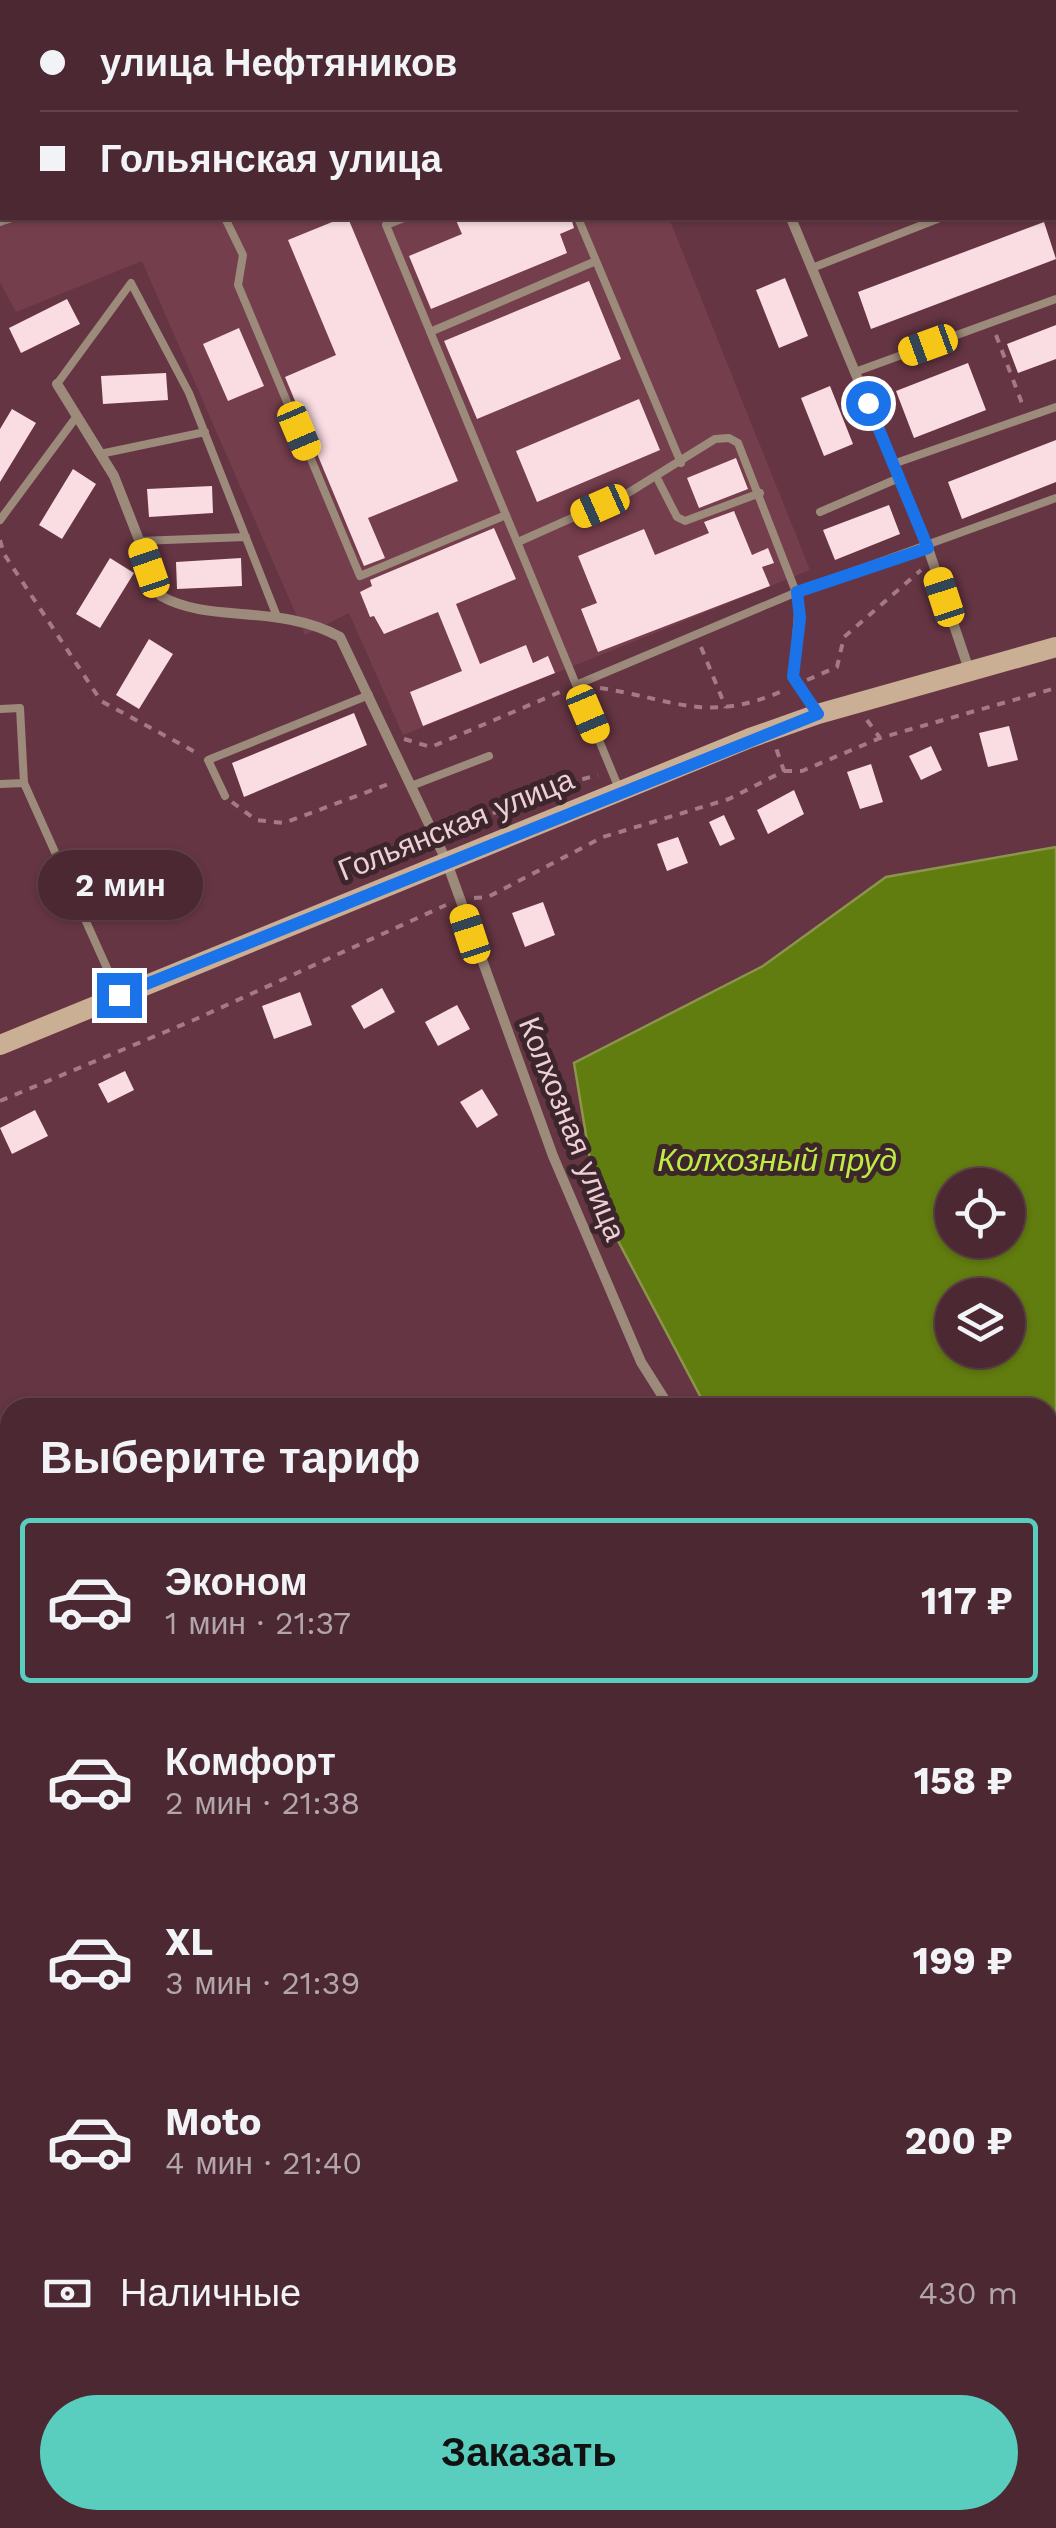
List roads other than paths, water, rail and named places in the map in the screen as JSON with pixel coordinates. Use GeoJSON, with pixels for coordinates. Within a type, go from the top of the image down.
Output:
{"type":"FeatureCollection","features":[{"type":"Feature","properties":{"kind":"main road","name":"Гольянская улица"},"geometry":{"type":"LineString","coordinates":[[0,1044],[446,860],[616,781],[861,701],[1056,648]]}},
{"type":"Feature","properties":{"kind":"street"},"geometry":{"type":"LineString","coordinates":[[792,220],[928,548],[968,670]]}},
{"type":"Feature","properties":{"kind":"street"},"geometry":{"type":"LineString","coordinates":[[57,384],[100,454],[140,541]]}},
{"type":"Feature","properties":{"kind":"street","name":"Колхозная улица"},"geometry":{"type":"LineString","coordinates":[[140,541],[156,588],[169,601],[313,622],[340,638],[446,860],[553,1156],[641,1362],[664,1398]]}},
{"type":"Feature","properties":{"kind":"lane"},"geometry":{"type":"LineString","coordinates":[[225,220],[243,255],[238,286],[360,576],[506,516]]}},
{"type":"Feature","properties":{"kind":"lane"},"geometry":{"type":"LineString","coordinates":[[399,220],[386,225],[616,781]]}},
{"type":"Feature","properties":{"kind":"lane"},"geometry":{"type":"LineString","coordinates":[[579,220],[681,463]]}},
{"type":"Feature","properties":{"kind":"lane"},"geometry":{"type":"LineString","coordinates":[[812,268],[935,220]]}},
{"type":"Feature","properties":{"kind":"lane"},"geometry":{"type":"LineString","coordinates":[[430,332],[596,260]]}},
{"type":"Feature","properties":{"kind":"lane"},"geometry":{"type":"LineString","coordinates":[[57,384],[131,282],[205,432],[276,614]]}},
{"type":"Feature","properties":{"kind":"lane"},"geometry":{"type":"LineString","coordinates":[[855,372],[1056,299]]}},
{"type":"Feature","properties":{"kind":"lane"},"geometry":{"type":"LineString","coordinates":[[893,464],[1056,406]]}},
{"type":"Feature","properties":{"kind":"lane"},"geometry":{"type":"LineString","coordinates":[[0,520],[77,416]]}},
{"type":"Feature","properties":{"kind":"lane"},"geometry":{"type":"LineString","coordinates":[[100,454],[205,432]]}},
{"type":"Feature","properties":{"kind":"lane"},"geometry":{"type":"LineString","coordinates":[[518,542],[657,478],[715,440],[728,438],[745,454],[797,592],[800,618],[792,663],[796,685],[818,714]]}},
{"type":"Feature","properties":{"kind":"lane"},"geometry":{"type":"LineString","coordinates":[[657,478],[677,517],[685,520],[760,492]]}},
{"type":"Feature","properties":{"kind":"lane"},"geometry":{"type":"LineString","coordinates":[[820,512],[898,478]]}},
{"type":"Feature","properties":{"kind":"lane"},"geometry":{"type":"LineString","coordinates":[[576,685],[797,592],[928,548],[1056,498]]}},
{"type":"Feature","properties":{"kind":"lane"},"geometry":{"type":"LineString","coordinates":[[140,541],[246,537]]}},
{"type":"Feature","properties":{"kind":"lane"},"geometry":{"type":"LineString","coordinates":[[225,796],[208,760],[369,695]]}},
{"type":"Feature","properties":{"kind":"lane"},"geometry":{"type":"LineString","coordinates":[[0,709],[20,708],[24,783],[119,995]]}},
{"type":"Feature","properties":{"kind":"lane"},"geometry":{"type":"LineString","coordinates":[[409,781],[489,756]]}},
{"type":"Feature","properties":{"kind":"lane"},"geometry":{"type":"LineString","coordinates":[[0,784],[24,783]]}},
{"type":"Feature","properties":{"kind":"water","name":"Колхозный пруд"},"geometry":{"type":"Polygon","coordinates":[[[1056,847],[1056,1398],[701,1398],[597,1201],[574,1063],[763,966],[886,877],[1056,847]]]}}]}
